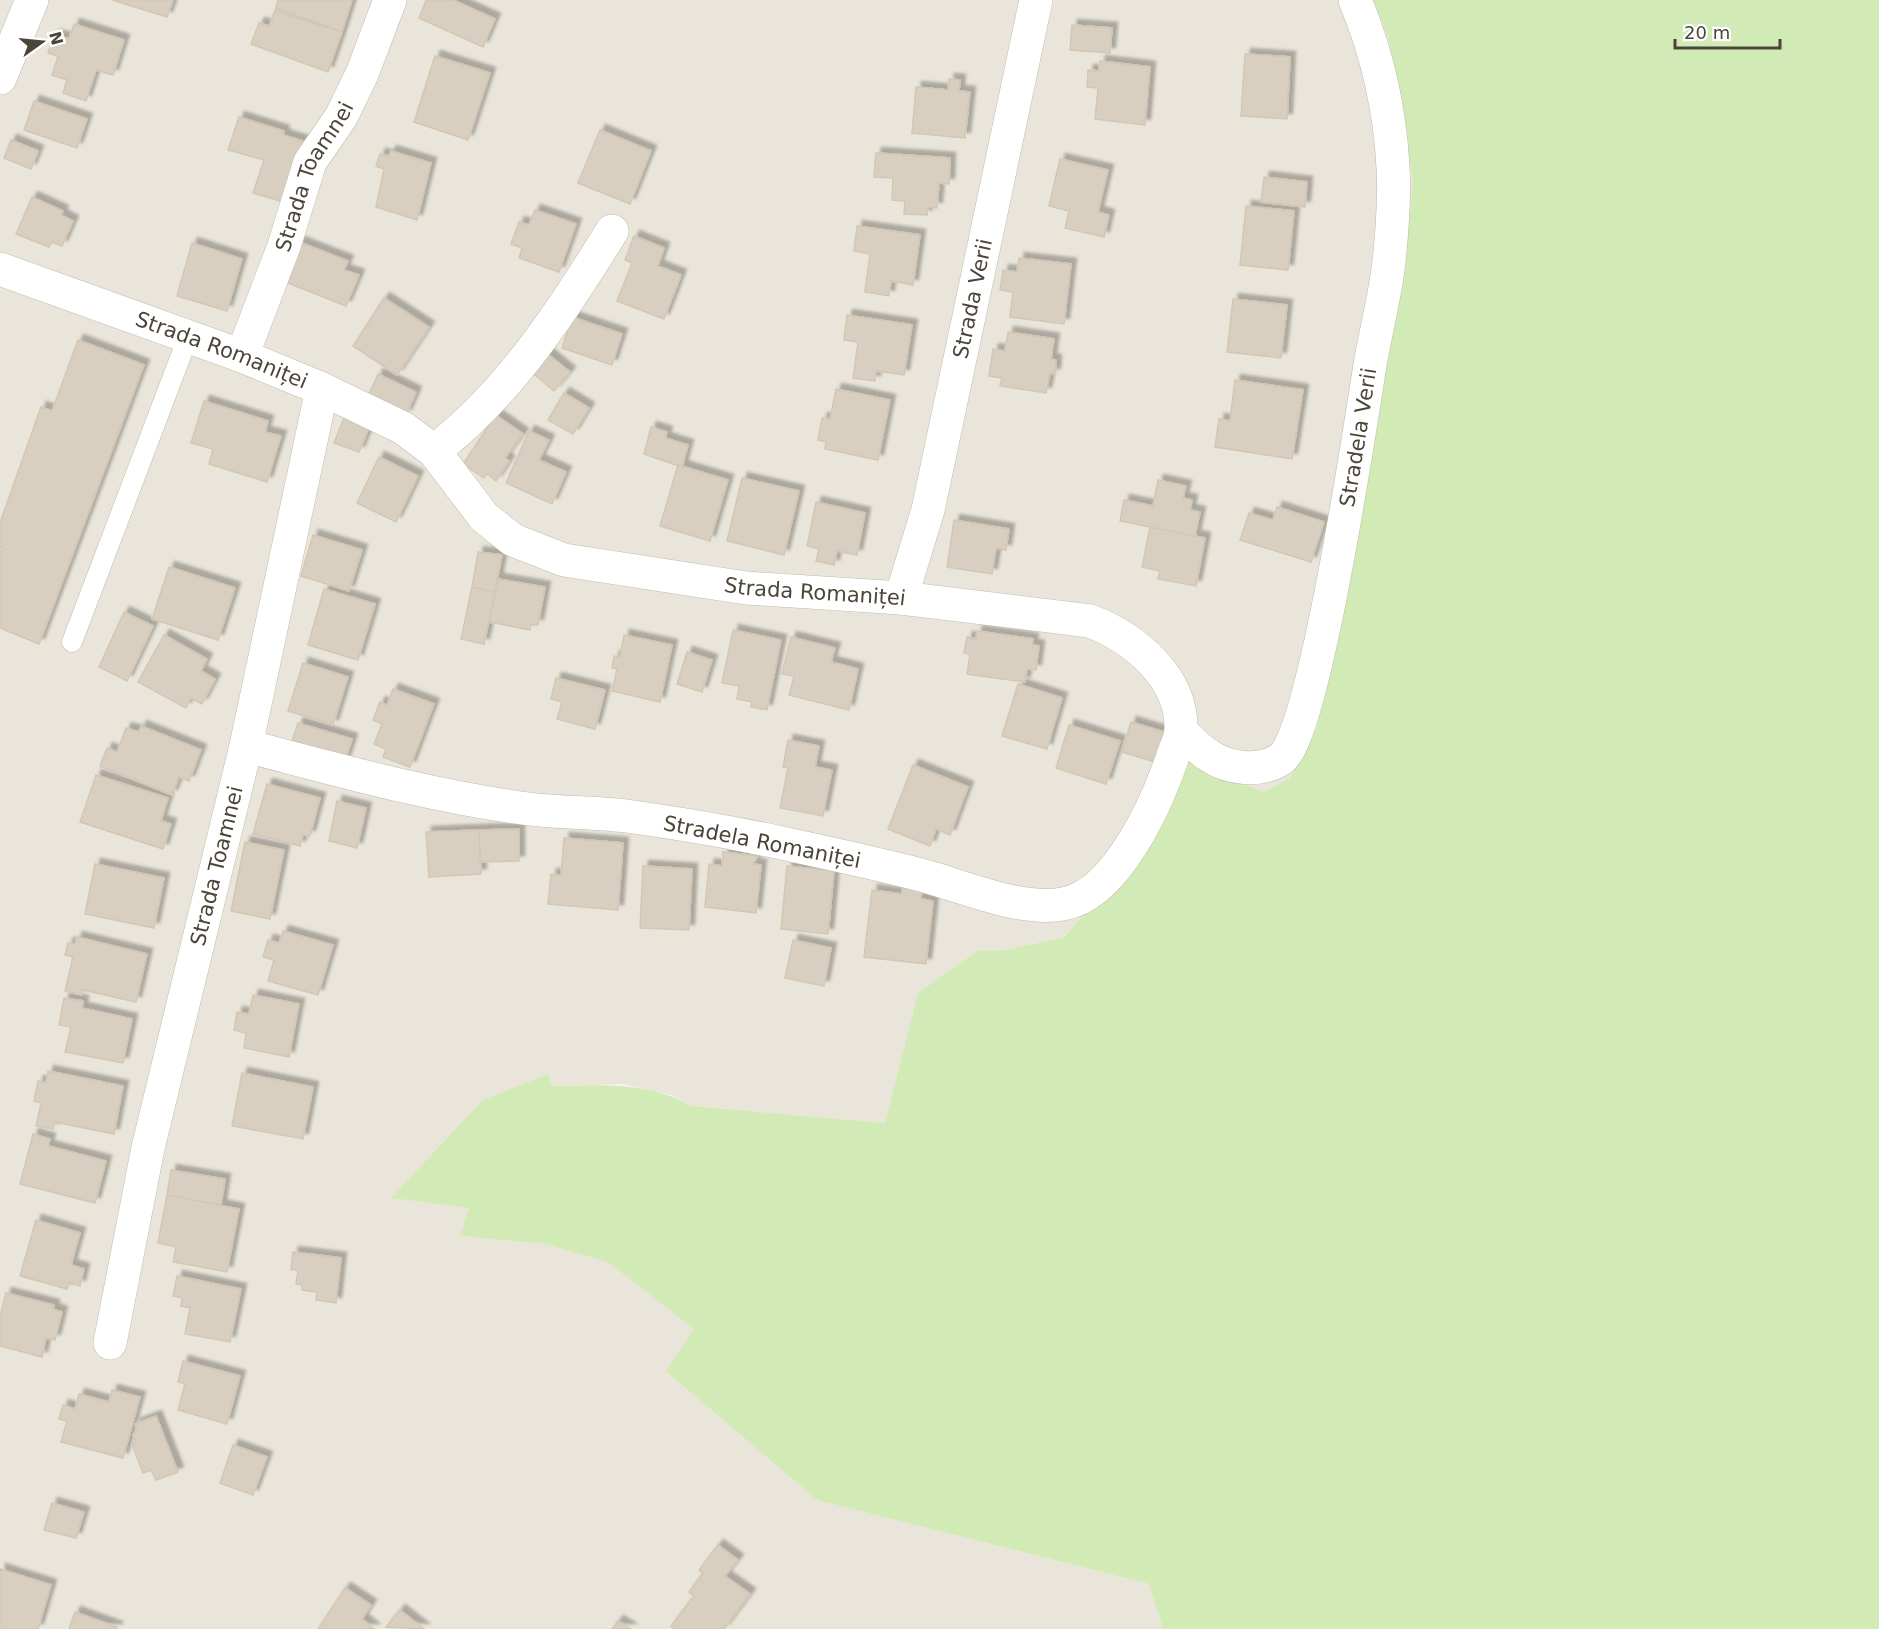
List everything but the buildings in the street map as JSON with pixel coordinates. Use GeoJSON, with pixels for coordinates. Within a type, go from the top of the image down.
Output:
{"type":"FeatureCollection","features":[{"type":"Feature","properties":{"kind":"street"},"geometry":{"type":"LineString","coordinates":[[0,78],[32,0]]}},
{"type":"Feature","properties":{"kind":"street","name":"Strada Toamnei"},"geometry":{"type":"LineString","coordinates":[[242,356],[284,246],[310,162],[341,117],[358,82],[390,0]]}},
{"type":"Feature","properties":{"kind":"street","name":"Strada Verii"},"geometry":{"type":"LineString","coordinates":[[901,598],[928,510],[1036,0]]}},
{"type":"Feature","properties":{"kind":"street","name":"Stradela Verii"},"geometry":{"type":"LineString","coordinates":[[1181,732],[1210,757],[1239,767],[1262,769],[1283,758],[1294,742],[1315,666],[1348,504],[1389,263],[1393,168],[1388,126],[1371,41],[1355,0]]}},
{"type":"Feature","properties":{"kind":"street"},"geometry":{"type":"LineString","coordinates":[[434,451],[460,431],[494,397],[572,295],[612,231]]}},
{"type":"Feature","properties":{"kind":"street","name":"Strada Romaniței"},"geometry":{"type":"LineString","coordinates":[[0,269],[242,356],[322,389],[403,428],[434,451],[484,517],[513,540],[564,560],[746,588],[901,598],[1090,621],[1116,632],[1140,648],[1164,677],[1176,703],[1181,732]]}},
{"type":"Feature","properties":{"kind":"street","name":"Strada Toamnei"},"geometry":{"type":"LineString","coordinates":[[110,1343],[148,1148],[246,746],[322,389]]}},
{"type":"Feature","properties":{"kind":"street","name":"Stradela Romaniței"},"geometry":{"type":"LineString","coordinates":[[246,746],[447,794],[529,809],[625,816],[760,838],[917,874],[1039,907],[1067,904],[1086,895],[1099,885],[1121,859],[1160,795],[1181,732]]}},
{"type":"Feature","properties":{"kind":"lane"},"geometry":{"type":"LineString","coordinates":[[72,642],[188,337]]}},
{"type":"Feature","properties":{"kind":"shaded area"},"geometry":{"type":"Polygon","coordinates":[[[0,0],[1373,0],[1388,36],[1413,181],[1407,245],[1317,728],[1290,778],[1264,792],[1226,778],[1091,905],[1063,937],[1006,950],[977,951],[918,993],[885,1123],[692,1106],[672,1095],[623,1084],[552,1086],[548,1074],[392,1198],[470,1208],[460,1236],[545,1244],[608,1261],[695,1329],[667,1371],[817,1500],[1149,1584],[1163,1629],[0,1629],[0,0]]]}},
{"type":"Feature","properties":{"kind":"green space"},"geometry":{"type":"Polygon","coordinates":[[[1373,0],[1879,0],[1879,1629],[1163,1629],[1149,1584],[817,1500],[666,1371],[694,1329],[608,1262],[545,1244],[460,1236],[469,1208],[391,1198],[483,1100],[548,1074],[552,1086],[624,1086],[658,1092],[692,1106],[885,1123],[918,993],[977,951],[1006,950],[1064,937],[1091,905],[1186,762],[1200,761],[1226,778],[1264,792],[1290,778],[1317,728],[1407,244],[1413,181],[1388,36],[1373,0]]]}}]}
